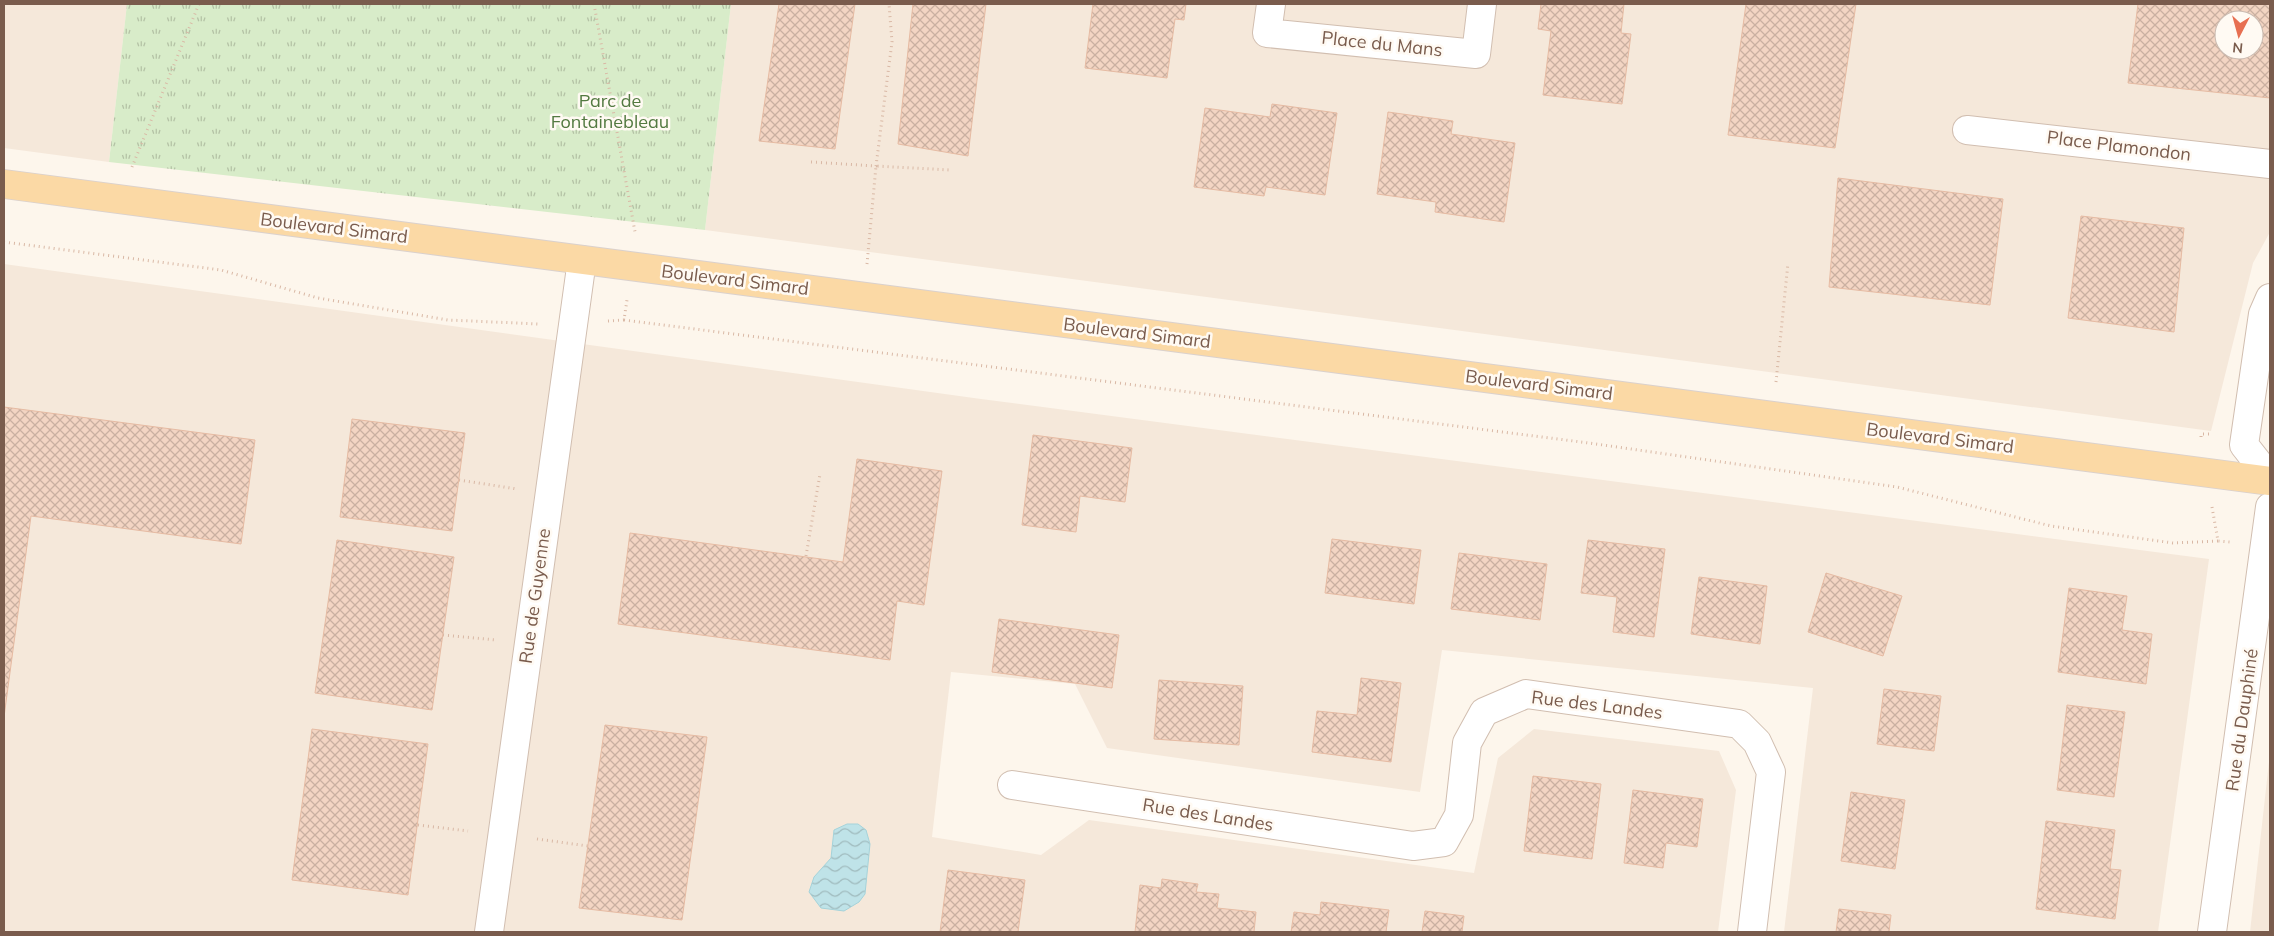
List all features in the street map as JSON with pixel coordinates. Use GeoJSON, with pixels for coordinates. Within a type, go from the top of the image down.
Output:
{"type":"FeatureCollection","features":[{"type":"Feature","properties":{"kind":"main road","name":"Boulevard Simard"},"geometry":{"type":"LineString","coordinates":[[4,184],[2270,480]]}},
{"type":"Feature","properties":{"kind":"street","name":"Place du Mans"},"geometry":{"type":"LineString","coordinates":[[1271,4],[1267,33],[1476,54],[1482,4]]}},
{"type":"Feature","properties":{"kind":"street","name":"Place Plamondon"},"geometry":{"type":"LineString","coordinates":[[1967,130],[2270,164]]}},
{"type":"Feature","properties":{"kind":"street","name":"Rue de Guyenne"},"geometry":{"type":"LineString","coordinates":[[489,932],[582,260]]}},
{"type":"Feature","properties":{"kind":"street"},"geometry":{"type":"LineString","coordinates":[[2270,298],[2263,314],[2244,445],[2270,480]]}},
{"type":"Feature","properties":{"kind":"street","name":"Rue du Dauphiné"},"geometry":{"type":"LineString","coordinates":[[2212,932],[2270,508]]}},
{"type":"Feature","properties":{"kind":"street","name":"Rue des Landes"},"geometry":{"type":"LineString","coordinates":[[1012,785],[1413,846],[1444,842],[1459,815],[1467,743],[1484,712],[1526,694],[1739,724],[1758,742],[1771,772],[1752,932]]}},
{"type":"Feature","properties":{"kind":"path"},"geometry":{"type":"LineString","coordinates":[[118,200],[199,4]]}},
{"type":"Feature","properties":{"kind":"path"},"geometry":{"type":"LineString","coordinates":[[594,4],[636,229]]}},
{"type":"Feature","properties":{"kind":"path"},"geometry":{"type":"LineString","coordinates":[[864,297],[876,166],[892,42],[889,4]]}},
{"type":"Feature","properties":{"kind":"path"},"geometry":{"type":"LineString","coordinates":[[811,162],[950,170]]}},
{"type":"Feature","properties":{"kind":"path"},"geometry":{"type":"LineString","coordinates":[[4,242],[221,270],[318,298],[448,320],[530,324]]}},
{"type":"Feature","properties":{"kind":"path"},"geometry":{"type":"LineString","coordinates":[[1772,416],[1788,263]]}},
{"type":"Feature","properties":{"kind":"path"},"geometry":{"type":"LineString","coordinates":[[624,320],[1589,443],[1897,487],[2051,526],[2173,543],[2218,541]]}},
{"type":"Feature","properties":{"kind":"path"},"geometry":{"type":"LineString","coordinates":[[806,556],[820,474]]}},
{"type":"Feature","properties":{"kind":"path"},"geometry":{"type":"LineString","coordinates":[[459,480],[549,493]]}},
{"type":"Feature","properties":{"kind":"path"},"geometry":{"type":"LineString","coordinates":[[443,635],[528,643]]}},
{"type":"Feature","properties":{"kind":"path"},"geometry":{"type":"LineString","coordinates":[[418,825],[588,846]]}},
{"type":"Feature","properties":{"kind":"shaded area"},"geometry":{"type":"Polygon","coordinates":[[[4,4],[127,4],[109,162],[4,148],[4,4]]]}},
{"type":"Feature","properties":{"kind":"shaded area"},"geometry":{"type":"Polygon","coordinates":[[[731,4],[2270,4],[2270,232],[2253,263],[2211,431],[705,230],[731,4]]]}},
{"type":"Feature","properties":{"kind":"shaded area"},"geometry":{"type":"Polygon","coordinates":[[[4,264],[981,399],[2209,559],[2158,932],[1784,932],[1813,688],[1442,650],[1420,792],[1107,748],[1075,684],[951,672],[932,837],[1041,855],[1089,820],[1474,873],[1498,758],[1534,729],[1719,751],[1736,790],[1718,932],[4,932],[4,264]]]}},
{"type":"Feature","properties":{"kind":"shaded area"},"geometry":{"type":"Polygon","coordinates":[[[2270,753],[2270,932],[2250,932],[2270,753]]]}},
{"type":"Feature","properties":{"kind":"green space","name":"Parc de Fontainebleau"},"geometry":{"type":"Polygon","coordinates":[[[127,4],[731,4],[705,230],[109,162],[127,4]]]}},
{"type":"Feature","properties":{"kind":"water"},"geometry":{"type":"Polygon","coordinates":[[[847,824],[858,824],[866,830],[870,844],[865,894],[859,902],[844,911],[821,908],[809,892],[814,877],[831,858],[834,830],[847,824]]]}},
{"type":"Feature","properties":{"kind":"building"},"geometry":{"type":"Polygon","coordinates":[[[779,4],[855,4],[835,149],[759,141],[779,4]]]}},
{"type":"Feature","properties":{"kind":"building"},"geometry":{"type":"Polygon","coordinates":[[[913,4],[986,4],[968,156],[898,144],[913,4]]]}},
{"type":"Feature","properties":{"kind":"building"},"geometry":{"type":"Polygon","coordinates":[[[1093,4],[1186,4],[1184,20],[1175,19],[1167,78],[1085,68],[1093,4]]]}},
{"type":"Feature","properties":{"kind":"building"},"geometry":{"type":"Polygon","coordinates":[[[1541,4],[1624,4],[1621,33],[1631,34],[1622,104],[1543,95],[1551,31],[1538,29],[1541,4]]]}},
{"type":"Feature","properties":{"kind":"building"},"geometry":{"type":"Polygon","coordinates":[[[1746,4],[1856,4],[1835,148],[1728,135],[1746,4]]]}},
{"type":"Feature","properties":{"kind":"building"},"geometry":{"type":"Polygon","coordinates":[[[2138,4],[2270,4],[2270,98],[2128,83],[2138,4]]]}},
{"type":"Feature","properties":{"kind":"building"},"geometry":{"type":"Polygon","coordinates":[[[1272,104],[1337,113],[1325,195],[1266,187],[1264,196],[1194,187],[1205,108],[1270,117],[1272,104]]]}},
{"type":"Feature","properties":{"kind":"building"},"geometry":{"type":"Polygon","coordinates":[[[1388,112],[1453,121],[1451,134],[1515,143],[1504,222],[1435,212],[1436,202],[1377,194],[1388,112]]]}},
{"type":"Feature","properties":{"kind":"building"},"geometry":{"type":"Polygon","coordinates":[[[1838,178],[2003,199],[1990,305],[1829,287],[1838,178]]]}},
{"type":"Feature","properties":{"kind":"building"},"geometry":{"type":"Polygon","coordinates":[[[2081,216],[2184,228],[2174,332],[2068,318],[2081,216]]]}},
{"type":"Feature","properties":{"kind":"building"},"geometry":{"type":"Polygon","coordinates":[[[4,407],[255,440],[241,544],[31,516],[4,717],[4,407]]]}},
{"type":"Feature","properties":{"kind":"building"},"geometry":{"type":"Polygon","coordinates":[[[352,419],[465,433],[452,531],[340,517],[352,419]]]}},
{"type":"Feature","properties":{"kind":"building"},"geometry":{"type":"Polygon","coordinates":[[[1033,435],[1132,448],[1125,502],[1080,496],[1076,532],[1022,525],[1033,435]]]}},
{"type":"Feature","properties":{"kind":"building"},"geometry":{"type":"Polygon","coordinates":[[[857,459],[942,471],[924,605],[897,601],[890,660],[618,624],[630,533],[843,562],[857,459]]]}},
{"type":"Feature","properties":{"kind":"building"},"geometry":{"type":"Polygon","coordinates":[[[1332,539],[1421,550],[1414,604],[1325,593],[1332,539]]]}},
{"type":"Feature","properties":{"kind":"building"},"geometry":{"type":"Polygon","coordinates":[[[337,540],[454,557],[432,710],[315,693],[337,540]]]}},
{"type":"Feature","properties":{"kind":"building"},"geometry":{"type":"Polygon","coordinates":[[[1588,540],[1665,549],[1654,637],[1613,632],[1617,597],[1581,593],[1588,540]]]}},
{"type":"Feature","properties":{"kind":"building"},"geometry":{"type":"Polygon","coordinates":[[[1459,553],[1547,564],[1540,620],[1451,609],[1459,553]]]}},
{"type":"Feature","properties":{"kind":"building"},"geometry":{"type":"Polygon","coordinates":[[[1826,573],[1902,596],[1883,656],[1808,632],[1826,573]]]}},
{"type":"Feature","properties":{"kind":"building"},"geometry":{"type":"Polygon","coordinates":[[[1699,577],[1767,586],[1760,644],[1691,634],[1699,577]]]}},
{"type":"Feature","properties":{"kind":"building"},"geometry":{"type":"Polygon","coordinates":[[[2069,588],[2127,596],[2122,630],[2152,634],[2146,684],[2058,672],[2069,588]]]}},
{"type":"Feature","properties":{"kind":"building"},"geometry":{"type":"Polygon","coordinates":[[[999,619],[1119,635],[1112,688],[992,672],[999,619]]]}},
{"type":"Feature","properties":{"kind":"building"},"geometry":{"type":"Polygon","coordinates":[[[1361,678],[1401,683],[1391,762],[1312,752],[1317,711],[1357,715],[1361,678]]]}},
{"type":"Feature","properties":{"kind":"building"},"geometry":{"type":"Polygon","coordinates":[[[1159,680],[1243,686],[1239,745],[1154,739],[1159,680]]]}},
{"type":"Feature","properties":{"kind":"building"},"geometry":{"type":"Polygon","coordinates":[[[1884,689],[1941,696],[1934,751],[1877,744],[1884,689]]]}},
{"type":"Feature","properties":{"kind":"building"},"geometry":{"type":"Polygon","coordinates":[[[2067,705],[2125,712],[2114,797],[2057,790],[2067,705]]]}},
{"type":"Feature","properties":{"kind":"building"},"geometry":{"type":"Polygon","coordinates":[[[605,725],[707,737],[682,920],[579,908],[605,725]]]}},
{"type":"Feature","properties":{"kind":"building"},"geometry":{"type":"Polygon","coordinates":[[[312,729],[428,744],[408,895],[292,880],[312,729]]]}},
{"type":"Feature","properties":{"kind":"building"},"geometry":{"type":"Polygon","coordinates":[[[1533,776],[1601,784],[1592,859],[1524,851],[1533,776]]]}},
{"type":"Feature","properties":{"kind":"building"},"geometry":{"type":"Polygon","coordinates":[[[1633,790],[1703,799],[1697,847],[1666,843],[1663,868],[1624,863],[1633,790]]]}},
{"type":"Feature","properties":{"kind":"building"},"geometry":{"type":"Polygon","coordinates":[[[1851,792],[1905,800],[1895,869],[1841,861],[1851,792]]]}},
{"type":"Feature","properties":{"kind":"building"},"geometry":{"type":"Polygon","coordinates":[[[2046,821],[2115,830],[2110,869],[2121,870],[2115,919],[2036,909],[2046,821]]]}},
{"type":"Feature","properties":{"kind":"building"},"geometry":{"type":"Polygon","coordinates":[[[948,870],[1025,880],[1018,932],[940,932],[948,870]]]}},
{"type":"Feature","properties":{"kind":"building"},"geometry":{"type":"Polygon","coordinates":[[[1162,879],[1198,884],[1196,892],[1219,894],[1217,908],[1256,912],[1254,932],[1135,932],[1140,885],[1161,888],[1162,879]]]}},
{"type":"Feature","properties":{"kind":"building"},"geometry":{"type":"Polygon","coordinates":[[[1321,902],[1389,910],[1386,932],[1291,932],[1294,912],[1320,915],[1321,902]]]}},
{"type":"Feature","properties":{"kind":"building"},"geometry":{"type":"Polygon","coordinates":[[[1839,909],[1891,915],[1889,932],[1836,932],[1839,909]]]}},
{"type":"Feature","properties":{"kind":"building"},"geometry":{"type":"Polygon","coordinates":[[[1425,911],[1464,916],[1462,932],[1422,932],[1425,911]]]}}]}
